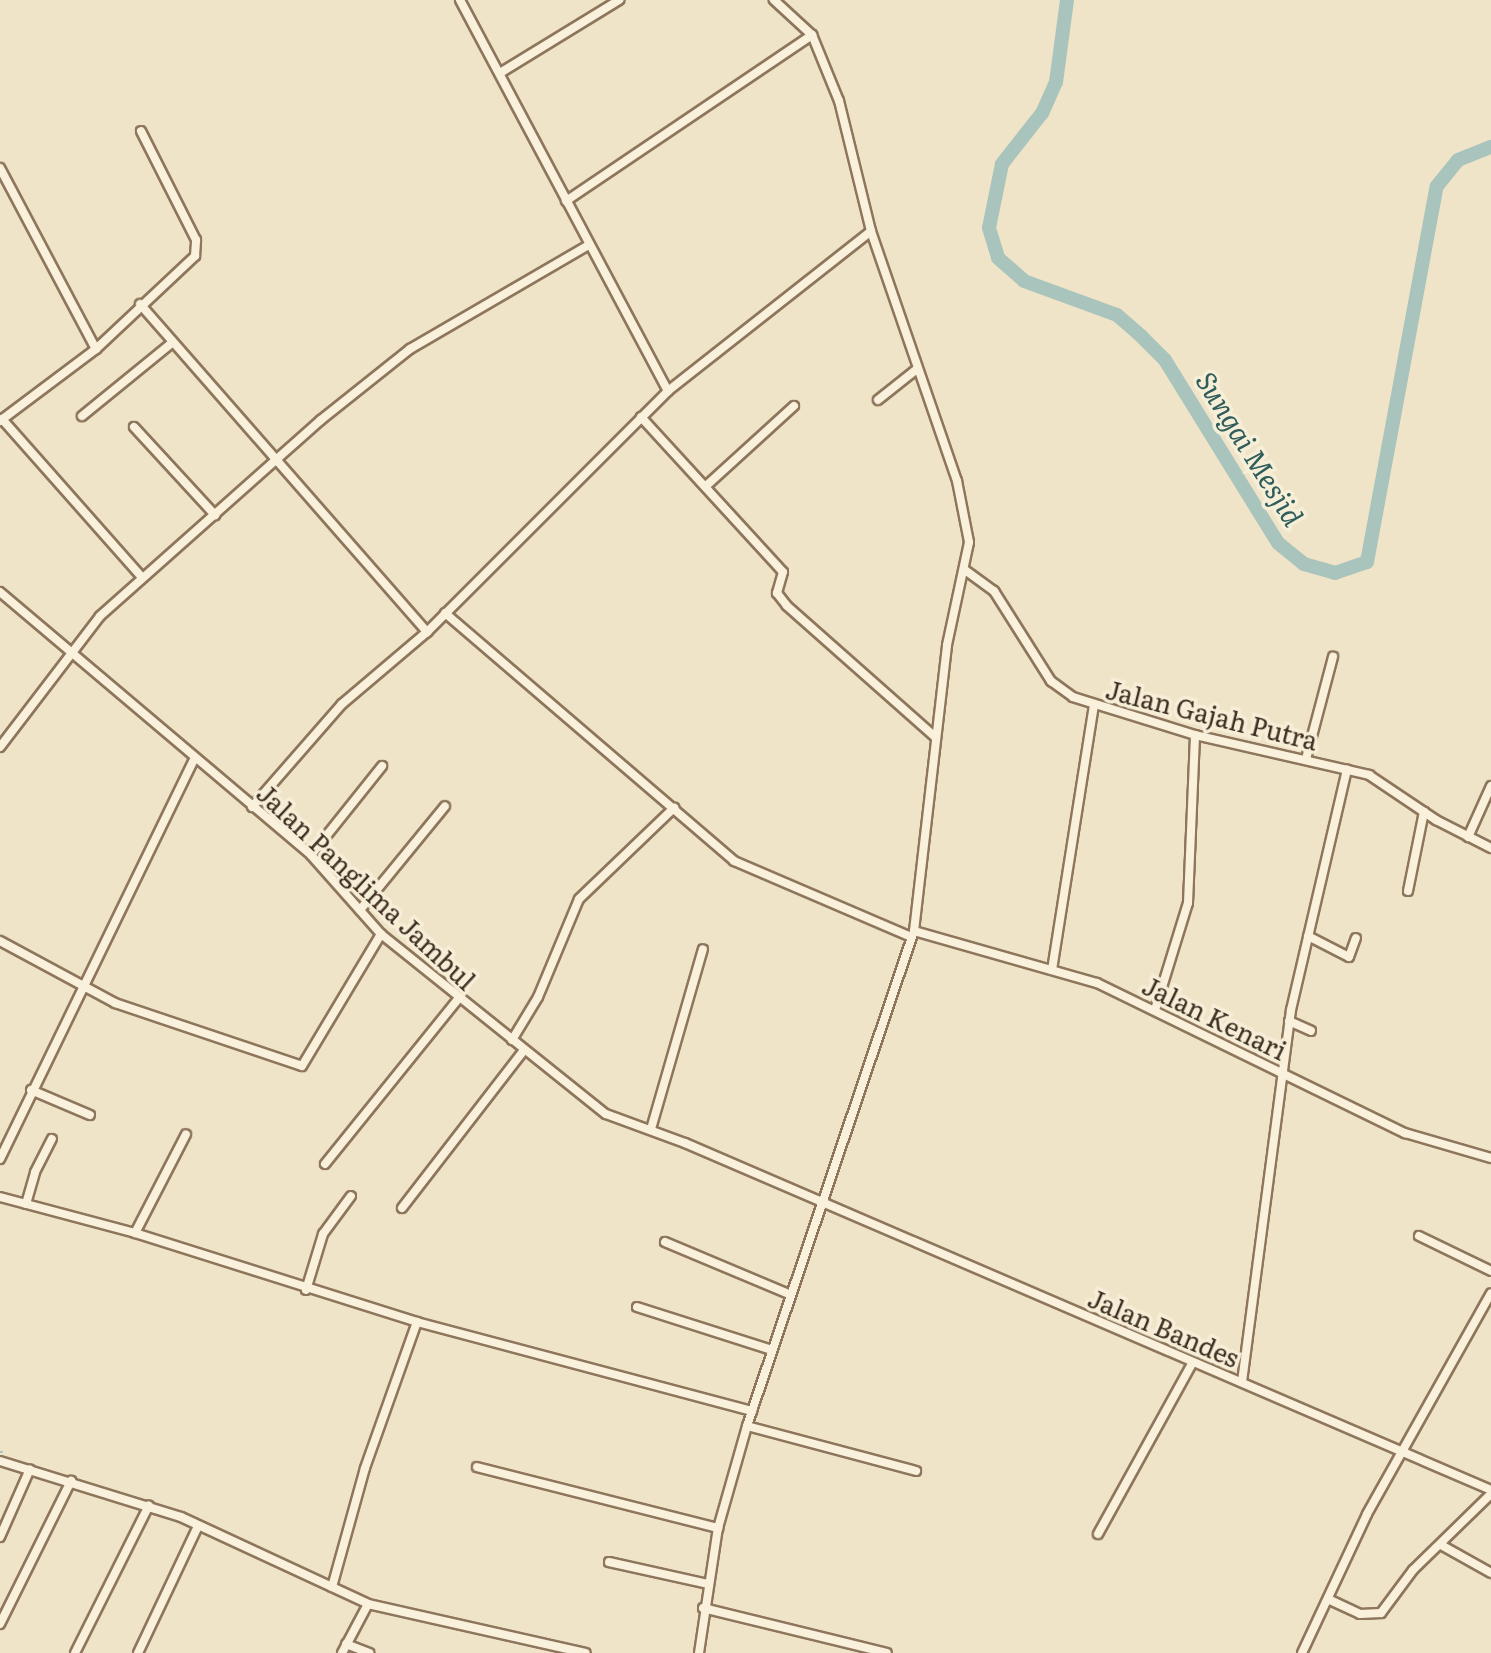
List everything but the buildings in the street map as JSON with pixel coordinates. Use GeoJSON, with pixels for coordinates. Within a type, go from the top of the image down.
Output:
{"type":"FeatureCollection","features":[{"type":"Feature","properties":{"kind":"street"},"geometry":{"type":"LineString","coordinates":[[460,0],[668,391]]}},
{"type":"Feature","properties":{"kind":"street"},"geometry":{"type":"LineString","coordinates":[[500,73],[619,0]]}},
{"type":"Feature","properties":{"kind":"street"},"geometry":{"type":"LineString","coordinates":[[699,1653],[703,1608],[718,1528],[747,1426],[789,1294],[892,1008],[912,934],[935,737],[953,613],[965,570],[969,525],[871,231],[839,101],[812,35],[774,0]]}},
{"type":"Feature","properties":{"kind":"street"},"geometry":{"type":"LineString","coordinates":[[566,201],[812,35]]}},
{"type":"Feature","properties":{"kind":"street"},"geometry":{"type":"LineString","coordinates":[[141,131],[198,248],[183,269],[140,304],[96,349],[1,420],[142,577]]}},
{"type":"Feature","properties":{"kind":"street"},"geometry":{"type":"LineString","coordinates":[[0,168],[96,349]]}},
{"type":"Feature","properties":{"kind":"street"},"geometry":{"type":"LineString","coordinates":[[252,807],[342,704],[427,632],[668,391],[871,231]]}},
{"type":"Feature","properties":{"kind":"street"},"geometry":{"type":"LineString","coordinates":[[0,747],[69,654],[142,577],[275,463],[410,349],[589,245]]}},
{"type":"Feature","properties":{"kind":"street"},"geometry":{"type":"LineString","coordinates":[[140,304],[275,463],[427,632]]}},
{"type":"Feature","properties":{"kind":"street"},"geometry":{"type":"LineString","coordinates":[[82,416],[173,342]]}},
{"type":"Feature","properties":{"kind":"street"},"geometry":{"type":"LineString","coordinates":[[878,400],[917,369]]}},
{"type":"Feature","properties":{"kind":"street"},"geometry":{"type":"LineString","coordinates":[[706,486],[794,406]]}},
{"type":"Feature","properties":{"kind":"street"},"geometry":{"type":"LineString","coordinates":[[641,417],[783,572],[777,593],[787,606],[935,737]]}},
{"type":"Feature","properties":{"kind":"street"},"geometry":{"type":"LineString","coordinates":[[134,427],[215,515]]}},
{"type":"Feature","properties":{"kind":"street","name":"Jalan Gajah Putra"},"geometry":{"type":"LineString","coordinates":[[965,570],[994,591],[1051,681],[1094,705],[1195,735],[1369,775],[1424,812],[1491,848]]}},
{"type":"Feature","properties":{"kind":"street","name":"Jalan Panglima Jambul"},"geometry":{"type":"LineString","coordinates":[[0,592],[69,654],[311,855],[381,934],[458,999],[606,1114],[651,1129],[822,1203]]}},
{"type":"Feature","properties":{"kind":"street","name":"Jalan Kenari"},"geometry":{"type":"LineString","coordinates":[[445,613],[744,868],[912,934],[1097,983],[1405,1133],[1491,1158]]}},
{"type":"Feature","properties":{"kind":"street"},"geometry":{"type":"LineString","coordinates":[[1306,759],[1333,657]]}},
{"type":"Feature","properties":{"kind":"street"},"geometry":{"type":"LineString","coordinates":[[1052,970],[1094,705]]}},
{"type":"Feature","properties":{"kind":"street"},"geometry":{"type":"LineString","coordinates":[[1155,1010],[1188,909],[1195,735]]}},
{"type":"Feature","properties":{"kind":"street"},"geometry":{"type":"LineString","coordinates":[[0,1159],[80,987],[195,758]]}},
{"type":"Feature","properties":{"kind":"street"},"geometry":{"type":"LineString","coordinates":[[311,855],[382,766]]}},
{"type":"Feature","properties":{"kind":"street"},"geometry":{"type":"LineString","coordinates":[[1242,1382],[1289,1021],[1347,769]]}},
{"type":"Feature","properties":{"kind":"street"},"geometry":{"type":"LineString","coordinates":[[1468,837],[1491,786]]}},
{"type":"Feature","properties":{"kind":"street"},"geometry":{"type":"LineString","coordinates":[[360,910],[445,806]]}},
{"type":"Feature","properties":{"kind":"street"},"geometry":{"type":"LineString","coordinates":[[512,1040],[538,997],[579,899],[674,808]]}},
{"type":"Feature","properties":{"kind":"street"},"geometry":{"type":"LineString","coordinates":[[1408,891],[1424,812]]}},
{"type":"Feature","properties":{"kind":"street"},"geometry":{"type":"LineString","coordinates":[[0,941],[80,987],[163,1022],[302,1066],[381,934]]}},
{"type":"Feature","properties":{"kind":"street"},"geometry":{"type":"LineString","coordinates":[[1308,936],[1349,957],[1356,938]]}},
{"type":"Feature","properties":{"kind":"street"},"geometry":{"type":"LineString","coordinates":[[651,1129],[703,949]]}},
{"type":"Feature","properties":{"kind":"street"},"geometry":{"type":"LineString","coordinates":[[325,1164],[458,999]]}},
{"type":"Feature","properties":{"kind":"street"},"geometry":{"type":"LineString","coordinates":[[1289,1021],[1311,1031]]}},
{"type":"Feature","properties":{"kind":"street"},"geometry":{"type":"LineString","coordinates":[[402,1208],[524,1050]]}},
{"type":"Feature","properties":{"kind":"street"},"geometry":{"type":"LineString","coordinates":[[31,1090],[90,1115]]}},
{"type":"Feature","properties":{"kind":"street"},"geometry":{"type":"LineString","coordinates":[[135,1233],[186,1134]]}},
{"type":"Feature","properties":{"kind":"street"},"geometry":{"type":"LineString","coordinates":[[26,1204],[52,1139]]}},
{"type":"Feature","properties":{"kind":"street"},"geometry":{"type":"LineString","coordinates":[[306,1290],[323,1234],[351,1196]]}},
{"type":"Feature","properties":{"kind":"street"},"geometry":{"type":"LineString","coordinates":[[0,1197],[135,1233],[306,1290],[417,1322],[752,1411]]}},
{"type":"Feature","properties":{"kind":"street","name":"Jalan Bandes"},"geometry":{"type":"LineString","coordinates":[[822,1203],[1192,1364],[1405,1451],[1491,1493]]}},
{"type":"Feature","properties":{"kind":"street"},"geometry":{"type":"LineString","coordinates":[[1419,1236],[1491,1271]]}},
{"type":"Feature","properties":{"kind":"street"},"geometry":{"type":"LineString","coordinates":[[665,1242],[789,1294]]}},
{"type":"Feature","properties":{"kind":"street"},"geometry":{"type":"LineString","coordinates":[[1302,1653],[1330,1600],[1367,1514],[1491,1293]]}},
{"type":"Feature","properties":{"kind":"street"},"geometry":{"type":"LineString","coordinates":[[637,1307],[772,1350]]}},
{"type":"Feature","properties":{"kind":"street"},"geometry":{"type":"LineString","coordinates":[[332,1587],[365,1468],[417,1322]]}},
{"type":"Feature","properties":{"kind":"street"},"geometry":{"type":"LineString","coordinates":[[1098,1534],[1192,1364]]}},
{"type":"Feature","properties":{"kind":"street"},"geometry":{"type":"LineString","coordinates":[[747,1426],[916,1471]]}},
{"type":"Feature","properties":{"kind":"street"},"geometry":{"type":"LineString","coordinates":[[0,1461],[149,1505],[368,1604],[586,1653]]}},
{"type":"Feature","properties":{"kind":"street"},"geometry":{"type":"LineString","coordinates":[[477,1467],[718,1528]]}},
{"type":"Feature","properties":{"kind":"street"},"geometry":{"type":"LineString","coordinates":[[0,1537],[30,1469]]}},
{"type":"Feature","properties":{"kind":"street"},"geometry":{"type":"LineString","coordinates":[[0,1624],[71,1481]]}},
{"type":"Feature","properties":{"kind":"street"},"geometry":{"type":"LineString","coordinates":[[1330,1600],[1360,1614],[1379,1615],[1413,1570],[1491,1493]]}},
{"type":"Feature","properties":{"kind":"street"},"geometry":{"type":"LineString","coordinates":[[75,1653],[149,1505]]}},
{"type":"Feature","properties":{"kind":"street"},"geometry":{"type":"LineString","coordinates":[[138,1653],[198,1526]]}},
{"type":"Feature","properties":{"kind":"street"},"geometry":{"type":"LineString","coordinates":[[1441,1545],[1491,1573]]}},
{"type":"Feature","properties":{"kind":"street"},"geometry":{"type":"LineString","coordinates":[[609,1562],[708,1584]]}},
{"type":"Feature","properties":{"kind":"street"},"geometry":{"type":"LineString","coordinates":[[368,1604],[344,1649],[369,1653]]}},
{"type":"Feature","properties":{"kind":"street"},"geometry":{"type":"LineString","coordinates":[[703,1608],[887,1653]]}},
{"type":"Feature","properties":{"kind":"waterway","name":"Sungai Mesjid"},"geometry":{"type":"LineString","coordinates":[[1067,0],[1056,82],[1042,113],[1002,164],[989,228],[998,258],[1024,281],[1117,315],[1141,336],[1165,360],[1278,543],[1304,564],[1335,573],[1367,562],[1437,186],[1458,160],[1491,147]]}}]}
